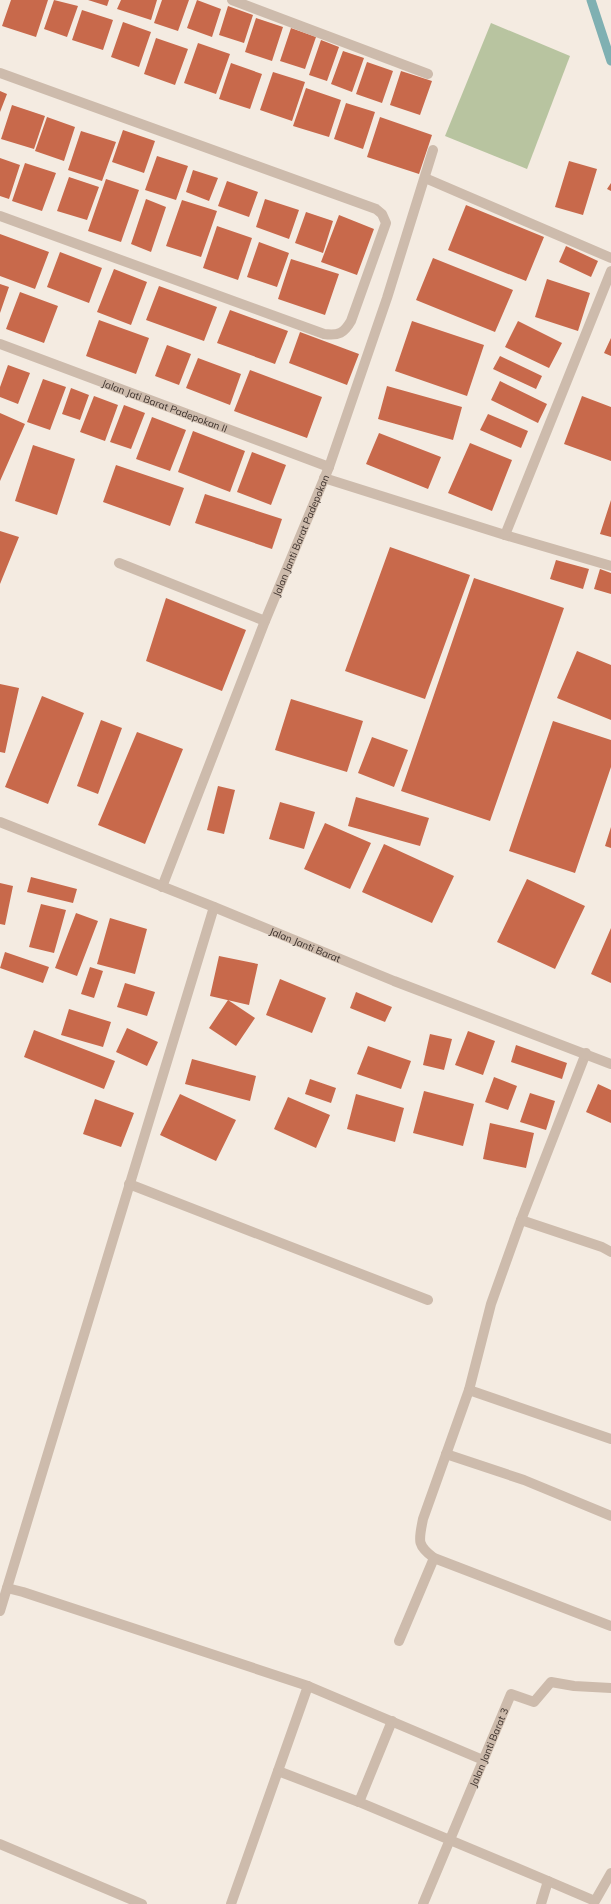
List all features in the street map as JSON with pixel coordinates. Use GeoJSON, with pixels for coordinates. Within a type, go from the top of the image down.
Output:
{"type":"FeatureCollection","features":[{"type":"Feature","properties":{"kind":"street"},"geometry":{"type":"LineString","coordinates":[[232,0],[428,74]]}},
{"type":"Feature","properties":{"kind":"street"},"geometry":{"type":"LineString","coordinates":[[0,73],[376,210],[382,214],[386,223],[351,321],[345,331],[337,335],[324,334],[0,216]]}},
{"type":"Feature","properties":{"kind":"street","name":"Jalan Janti Barat Padepokan"},"geometry":{"type":"LineString","coordinates":[[162,887],[265,620],[329,467],[387,298],[433,150]]}},
{"type":"Feature","properties":{"kind":"street"},"geometry":{"type":"LineString","coordinates":[[425,178],[611,258]]}},
{"type":"Feature","properties":{"kind":"street"},"geometry":{"type":"LineString","coordinates":[[505,535],[611,271]]}},
{"type":"Feature","properties":{"kind":"street","name":"Jalan Jati Barat Padepokan II"},"geometry":{"type":"LineString","coordinates":[[0,344],[329,467]]}},
{"type":"Feature","properties":{"kind":"street"},"geometry":{"type":"LineString","coordinates":[[324,478],[505,535],[611,566]]}},
{"type":"Feature","properties":{"kind":"street"},"geometry":{"type":"LineString","coordinates":[[119,563],[265,620]]}},
{"type":"Feature","properties":{"kind":"street","name":"Jalan Janti Barat"},"geometry":{"type":"LineString","coordinates":[[0,822],[214,907],[394,981],[611,1064]]}},
{"type":"Feature","properties":{"kind":"street"},"geometry":{"type":"LineString","coordinates":[[0,1611],[214,907]]}},
{"type":"Feature","properties":{"kind":"street"},"geometry":{"type":"LineString","coordinates":[[586,1054],[491,1304],[469,1390],[423,1519],[420,1539],[423,1550],[434,1558],[611,1626]]}},
{"type":"Feature","properties":{"kind":"street"},"geometry":{"type":"LineString","coordinates":[[129,1184],[428,1300]]}},
{"type":"Feature","properties":{"kind":"street"},"geometry":{"type":"LineString","coordinates":[[522,1220],[611,1252]]}},
{"type":"Feature","properties":{"kind":"street"},"geometry":{"type":"LineString","coordinates":[[469,1390],[611,1439]]}},
{"type":"Feature","properties":{"kind":"street"},"geometry":{"type":"LineString","coordinates":[[446,1454],[524,1480],[611,1516]]}},
{"type":"Feature","properties":{"kind":"street"},"geometry":{"type":"LineString","coordinates":[[400,1641],[434,1558]]}},
{"type":"Feature","properties":{"kind":"street"},"geometry":{"type":"LineString","coordinates":[[7,1588],[308,1686],[483,1760]]}},
{"type":"Feature","properties":{"kind":"street","name":"Jalan Janti Barat 3"},"geometry":{"type":"LineString","coordinates":[[423,1904],[511,1694],[534,1702],[551,1682],[574,1686],[611,1688]]}},
{"type":"Feature","properties":{"kind":"street"},"geometry":{"type":"LineString","coordinates":[[231,1904],[308,1686]]}},
{"type":"Feature","properties":{"kind":"street"},"geometry":{"type":"LineString","coordinates":[[359,1802],[392,1721]]}},
{"type":"Feature","properties":{"kind":"street"},"geometry":{"type":"LineString","coordinates":[[278,1771],[359,1802],[598,1903],[611,1873]]}},
{"type":"Feature","properties":{"kind":"street"},"geometry":{"type":"LineString","coordinates":[[0,1844],[142,1904]]}},
{"type":"Feature","properties":{"kind":"street"},"geometry":{"type":"LineString","coordinates":[[541,1904],[548,1881]]}},
{"type":"Feature","properties":{"kind":"green space"},"geometry":{"type":"Polygon","coordinates":[[[491,23],[570,56],[527,169],[445,136],[491,23]]]}},
{"type":"Feature","properties":{"kind":"building"},"geometry":{"type":"Polygon","coordinates":[[[11,0],[48,0],[36,37],[2,26],[11,0]]]}},
{"type":"Feature","properties":{"kind":"building"},"geometry":{"type":"Polygon","coordinates":[[[54,0],[78,6],[67,37],[44,29],[54,0]]]}},
{"type":"Feature","properties":{"kind":"building"},"geometry":{"type":"Polygon","coordinates":[[[88,0],[109,0],[107,6],[88,0]]]}},
{"type":"Feature","properties":{"kind":"building"},"geometry":{"type":"Polygon","coordinates":[[[121,0],[157,0],[151,20],[117,9],[121,0]]]}},
{"type":"Feature","properties":{"kind":"building"},"geometry":{"type":"Polygon","coordinates":[[[162,0],[189,0],[178,31],[154,23],[162,0]]]}},
{"type":"Feature","properties":{"kind":"building"},"geometry":{"type":"Polygon","coordinates":[[[197,0],[221,9],[212,37],[187,28],[197,0]]]}},
{"type":"Feature","properties":{"kind":"building"},"geometry":{"type":"Polygon","coordinates":[[[228,6],[253,15],[244,43],[219,35],[228,6]]]}},
{"type":"Feature","properties":{"kind":"building"},"geometry":{"type":"Polygon","coordinates":[[[82,10],[113,20],[103,50],[72,40],[82,10]]]}},
{"type":"Feature","properties":{"kind":"building"},"geometry":{"type":"Polygon","coordinates":[[[256,18],[283,27],[272,61],[245,52],[256,18]]]}},
{"type":"Feature","properties":{"kind":"building"},"geometry":{"type":"Polygon","coordinates":[[[123,22],[151,32],[139,67],[111,57],[123,22]]]}},
{"type":"Feature","properties":{"kind":"building"},"geometry":{"type":"Polygon","coordinates":[[[291,28],[316,37],[305,69],[280,61],[291,28]]]}},
{"type":"Feature","properties":{"kind":"building"},"geometry":{"type":"Polygon","coordinates":[[[156,38],[188,49],[175,85],[144,74],[156,38]]]}},
{"type":"Feature","properties":{"kind":"building"},"geometry":{"type":"Polygon","coordinates":[[[321,40],[339,47],[327,81],[309,75],[321,40]]]}},
{"type":"Feature","properties":{"kind":"building"},"geometry":{"type":"Polygon","coordinates":[[[198,43],[230,54],[216,94],[184,83],[198,43]]]}},
{"type":"Feature","properties":{"kind":"building"},"geometry":{"type":"Polygon","coordinates":[[[343,51],[364,58],[352,92],[331,84],[343,51]]]}},
{"type":"Feature","properties":{"kind":"building"},"geometry":{"type":"Polygon","coordinates":[[[367,62],[393,71],[382,103],[356,94],[367,62]]]}},
{"type":"Feature","properties":{"kind":"building"},"geometry":{"type":"Polygon","coordinates":[[[231,63],[262,74],[250,109],[219,99],[231,63]]]}},
{"type":"Feature","properties":{"kind":"building"},"geometry":{"type":"Polygon","coordinates":[[[401,71],[432,81],[420,115],[390,105],[401,71]]]}},
{"type":"Feature","properties":{"kind":"building"},"geometry":{"type":"Polygon","coordinates":[[[273,72],[305,82],[292,121],[260,110],[273,72]]]}},
{"type":"Feature","properties":{"kind":"building"},"geometry":{"type":"Polygon","coordinates":[[[306,88],[341,100],[329,137],[293,126],[306,88]]]}},
{"type":"Feature","properties":{"kind":"building"},"geometry":{"type":"Polygon","coordinates":[[[0,91],[7,94],[0,112],[0,91]]]}},
{"type":"Feature","properties":{"kind":"building"},"geometry":{"type":"Polygon","coordinates":[[[346,103],[375,112],[363,149],[334,139],[346,103]]]}},
{"type":"Feature","properties":{"kind":"building"},"geometry":{"type":"Polygon","coordinates":[[[12,105],[45,116],[34,149],[1,139],[12,105]]]}},
{"type":"Feature","properties":{"kind":"building"},"geometry":{"type":"Polygon","coordinates":[[[47,117],[75,127],[64,161],[35,151],[47,117]]]}},
{"type":"Feature","properties":{"kind":"building"},"geometry":{"type":"Polygon","coordinates":[[[380,117],[432,135],[419,174],[367,157],[380,117]]]}},
{"type":"Feature","properties":{"kind":"building"},"geometry":{"type":"Polygon","coordinates":[[[123,130],[155,141],[144,173],[112,162],[123,130]]]}},
{"type":"Feature","properties":{"kind":"building"},"geometry":{"type":"Polygon","coordinates":[[[81,131],[116,142],[102,181],[68,170],[81,131]]]}},
{"type":"Feature","properties":{"kind":"building"},"geometry":{"type":"Polygon","coordinates":[[[157,156],[188,166],[176,200],[145,190],[157,156]]]}},
{"type":"Feature","properties":{"kind":"building"},"geometry":{"type":"Polygon","coordinates":[[[0,158],[20,165],[9,199],[0,196],[0,158]]]}},
{"type":"Feature","properties":{"kind":"building"},"geometry":{"type":"Polygon","coordinates":[[[569,161],[597,169],[583,215],[555,207],[569,161]]]}},
{"type":"Feature","properties":{"kind":"building"},"geometry":{"type":"Polygon","coordinates":[[[25,163],[56,173],[42,211],[12,201],[25,163]]]}},
{"type":"Feature","properties":{"kind":"building"},"geometry":{"type":"Polygon","coordinates":[[[193,170],[218,178],[209,201],[186,192],[193,170]]]}},
{"type":"Feature","properties":{"kind":"building"},"geometry":{"type":"Polygon","coordinates":[[[69,177],[99,187],[87,220],[57,211],[69,177]]]}},
{"type":"Feature","properties":{"kind":"building"},"geometry":{"type":"Polygon","coordinates":[[[106,179],[139,190],[121,242],[88,231],[106,179]]]}},
{"type":"Feature","properties":{"kind":"building"},"geometry":{"type":"Polygon","coordinates":[[[227,181],[258,192],[249,217],[218,206],[227,181]]]}},
{"type":"Feature","properties":{"kind":"building"},"geometry":{"type":"Polygon","coordinates":[[[611,183],[611,191],[607,189],[611,183]]]}},
{"type":"Feature","properties":{"kind":"building"},"geometry":{"type":"Polygon","coordinates":[[[146,199],[166,207],[151,252],[131,244],[146,199]]]}},
{"type":"Feature","properties":{"kind":"building"},"geometry":{"type":"Polygon","coordinates":[[[265,199],[299,210],[289,239],[256,227],[265,199]]]}},
{"type":"Feature","properties":{"kind":"building"},"geometry":{"type":"Polygon","coordinates":[[[182,200],[217,211],[201,257],[166,246],[182,200]]]}},
{"type":"Feature","properties":{"kind":"building"},"geometry":{"type":"Polygon","coordinates":[[[466,205],[544,237],[526,281],[448,250],[466,205]]]}},
{"type":"Feature","properties":{"kind":"building"},"geometry":{"type":"Polygon","coordinates":[[[306,212],[333,221],[323,253],[295,243],[306,212]]]}},
{"type":"Feature","properties":{"kind":"building"},"geometry":{"type":"Polygon","coordinates":[[[339,215],[374,229],[357,275],[321,262],[339,215]]]}},
{"type":"Feature","properties":{"kind":"building"},"geometry":{"type":"Polygon","coordinates":[[[217,226],[252,238],[238,280],[203,268],[217,226]]]}},
{"type":"Feature","properties":{"kind":"building"},"geometry":{"type":"Polygon","coordinates":[[[0,234],[49,252],[35,289],[0,276],[0,234]]]}},
{"type":"Feature","properties":{"kind":"building"},"geometry":{"type":"Polygon","coordinates":[[[259,242],[289,253],[277,287],[247,277],[259,242]]]}},
{"type":"Feature","properties":{"kind":"building"},"geometry":{"type":"Polygon","coordinates":[[[566,246],[598,261],[591,277],[559,262],[566,246]]]}},
{"type":"Feature","properties":{"kind":"building"},"geometry":{"type":"Polygon","coordinates":[[[60,252],[102,268],[89,303],[47,287],[60,252]]]}},
{"type":"Feature","properties":{"kind":"building"},"geometry":{"type":"Polygon","coordinates":[[[433,258],[513,290],[495,332],[416,300],[433,258]]]}},
{"type":"Feature","properties":{"kind":"building"},"geometry":{"type":"Polygon","coordinates":[[[291,259],[339,274],[325,315],[278,299],[291,259]]]}},
{"type":"Feature","properties":{"kind":"building"},"geometry":{"type":"Polygon","coordinates":[[[114,269],[147,282],[131,325],[97,312],[114,269]]]}},
{"type":"Feature","properties":{"kind":"building"},"geometry":{"type":"Polygon","coordinates":[[[547,279],[590,293],[578,331],[535,317],[547,279]]]}},
{"type":"Feature","properties":{"kind":"building"},"geometry":{"type":"Polygon","coordinates":[[[0,284],[9,287],[0,313],[0,284]]]}},
{"type":"Feature","properties":{"kind":"building"},"geometry":{"type":"Polygon","coordinates":[[[159,286],[217,307],[204,341],[146,320],[159,286]]]}},
{"type":"Feature","properties":{"kind":"building"},"geometry":{"type":"Polygon","coordinates":[[[20,292],[58,306],[44,343],[6,329],[20,292]]]}},
{"type":"Feature","properties":{"kind":"building"},"geometry":{"type":"Polygon","coordinates":[[[230,310],[288,331],[275,364],[217,343],[230,310]]]}},
{"type":"Feature","properties":{"kind":"building"},"geometry":{"type":"Polygon","coordinates":[[[99,320],[149,338],[136,374],[86,356],[99,320]]]}},
{"type":"Feature","properties":{"kind":"building"},"geometry":{"type":"Polygon","coordinates":[[[412,321],[484,345],[467,396],[395,371],[412,321]]]}},
{"type":"Feature","properties":{"kind":"building"},"geometry":{"type":"Polygon","coordinates":[[[518,321],[562,343],[549,368],[505,347],[518,321]]]}},
{"type":"Feature","properties":{"kind":"building"},"geometry":{"type":"Polygon","coordinates":[[[300,332],[359,354],[347,385],[289,363],[300,332]]]}},
{"type":"Feature","properties":{"kind":"building"},"geometry":{"type":"Polygon","coordinates":[[[611,338],[611,356],[604,353],[611,338]]]}},
{"type":"Feature","properties":{"kind":"building"},"geometry":{"type":"Polygon","coordinates":[[[167,345],[191,354],[179,385],[155,376],[167,345]]]}},
{"type":"Feature","properties":{"kind":"building"},"geometry":{"type":"Polygon","coordinates":[[[500,356],[542,376],[536,389],[493,369],[500,356]]]}},
{"type":"Feature","properties":{"kind":"building"},"geometry":{"type":"Polygon","coordinates":[[[198,358],[241,374],[230,405],[186,388],[198,358]]]}},
{"type":"Feature","properties":{"kind":"building"},"geometry":{"type":"Polygon","coordinates":[[[8,365],[30,373],[18,404],[0,397],[0,387],[8,365]]]}},
{"type":"Feature","properties":{"kind":"building"},"geometry":{"type":"Polygon","coordinates":[[[250,370],[322,397],[307,438],[234,411],[250,370]]]}},
{"type":"Feature","properties":{"kind":"building"},"geometry":{"type":"Polygon","coordinates":[[[43,379],[66,387],[50,430],[27,422],[43,379]]]}},
{"type":"Feature","properties":{"kind":"building"},"geometry":{"type":"Polygon","coordinates":[[[500,381],[547,404],[538,423],[491,400],[500,381]]]}},
{"type":"Feature","properties":{"kind":"building"},"geometry":{"type":"Polygon","coordinates":[[[387,386],[462,407],[453,440],[378,419],[387,386]]]}},
{"type":"Feature","properties":{"kind":"building"},"geometry":{"type":"Polygon","coordinates":[[[71,388],[89,395],[80,420],[62,414],[71,388]]]}},
{"type":"Feature","properties":{"kind":"building"},"geometry":{"type":"Polygon","coordinates":[[[94,396],[118,405],[105,441],[80,432],[94,396]]]}},
{"type":"Feature","properties":{"kind":"building"},"geometry":{"type":"Polygon","coordinates":[[[582,396],[611,407],[611,461],[564,444],[582,396]]]}},
{"type":"Feature","properties":{"kind":"building"},"geometry":{"type":"Polygon","coordinates":[[[124,405],[145,413],[131,449],[110,442],[124,405]]]}},
{"type":"Feature","properties":{"kind":"building"},"geometry":{"type":"Polygon","coordinates":[[[0,413],[25,424],[0,481],[0,413]]]}},
{"type":"Feature","properties":{"kind":"building"},"geometry":{"type":"Polygon","coordinates":[[[488,414],[528,431],[521,448],[480,430],[488,414]]]}},
{"type":"Feature","properties":{"kind":"building"},"geometry":{"type":"Polygon","coordinates":[[[152,417],[186,430],[170,471],[136,459],[152,417]]]}},
{"type":"Feature","properties":{"kind":"building"},"geometry":{"type":"Polygon","coordinates":[[[193,431],[245,451],[230,492],[178,472],[193,431]]]}},
{"type":"Feature","properties":{"kind":"building"},"geometry":{"type":"Polygon","coordinates":[[[379,433],[441,457],[428,489],[366,464],[379,433]]]}},
{"type":"Feature","properties":{"kind":"building"},"geometry":{"type":"Polygon","coordinates":[[[470,443],[512,460],[492,511],[448,493],[470,443]]]}},
{"type":"Feature","properties":{"kind":"building"},"geometry":{"type":"Polygon","coordinates":[[[33,445],[75,459],[57,515],[15,501],[33,445]]]}},
{"type":"Feature","properties":{"kind":"building"},"geometry":{"type":"Polygon","coordinates":[[[252,452],[286,465],[271,505],[237,492],[252,452]]]}},
{"type":"Feature","properties":{"kind":"building"},"geometry":{"type":"Polygon","coordinates":[[[116,465],[184,488],[170,526],[103,502],[116,465]]]}},
{"type":"Feature","properties":{"kind":"building"},"geometry":{"type":"Polygon","coordinates":[[[205,494],[282,519],[272,549],[195,523],[205,494]]]}},
{"type":"Feature","properties":{"kind":"building"},"geometry":{"type":"Polygon","coordinates":[[[611,500],[611,537],[600,534],[611,500]]]}},
{"type":"Feature","properties":{"kind":"building"},"geometry":{"type":"Polygon","coordinates":[[[0,531],[19,537],[0,584],[0,531]]]}},
{"type":"Feature","properties":{"kind":"building"},"geometry":{"type":"Polygon","coordinates":[[[390,547],[470,575],[425,699],[345,671],[390,547]]]}},
{"type":"Feature","properties":{"kind":"building"},"geometry":{"type":"Polygon","coordinates":[[[556,560],[589,569],[583,589],[550,579],[556,560]]]}},
{"type":"Feature","properties":{"kind":"building"},"geometry":{"type":"Polygon","coordinates":[[[600,569],[611,573],[611,594],[594,589],[600,569]]]}},
{"type":"Feature","properties":{"kind":"building"},"geometry":{"type":"Polygon","coordinates":[[[474,578],[564,608],[490,821],[401,791],[474,578]]]}},
{"type":"Feature","properties":{"kind":"building"},"geometry":{"type":"Polygon","coordinates":[[[166,598],[246,630],[222,691],[146,661],[166,598]]]}},
{"type":"Feature","properties":{"kind":"building"},"geometry":{"type":"Polygon","coordinates":[[[577,651],[611,665],[611,720],[557,698],[577,651]]]}},
{"type":"Feature","properties":{"kind":"building"},"geometry":{"type":"Polygon","coordinates":[[[0,684],[19,688],[5,753],[0,752],[0,684]]]}},
{"type":"Feature","properties":{"kind":"building"},"geometry":{"type":"Polygon","coordinates":[[[42,696],[84,713],[48,804],[5,787],[42,696]]]}},
{"type":"Feature","properties":{"kind":"building"},"geometry":{"type":"Polygon","coordinates":[[[291,699],[363,721],[347,772],[275,750],[291,699]]]}},
{"type":"Feature","properties":{"kind":"building"},"geometry":{"type":"Polygon","coordinates":[[[101,720],[122,728],[98,794],[77,786],[101,720]]]}},
{"type":"Feature","properties":{"kind":"building"},"geometry":{"type":"Polygon","coordinates":[[[553,721],[611,740],[611,767],[575,873],[509,851],[553,721]]]}},
{"type":"Feature","properties":{"kind":"building"},"geometry":{"type":"Polygon","coordinates":[[[137,732],[183,749],[145,844],[98,825],[137,732]]]}},
{"type":"Feature","properties":{"kind":"building"},"geometry":{"type":"Polygon","coordinates":[[[372,737],[408,750],[394,787],[358,773],[372,737]]]}},
{"type":"Feature","properties":{"kind":"building"},"geometry":{"type":"Polygon","coordinates":[[[218,786],[235,790],[224,834],[207,830],[218,786]]]}},
{"type":"Feature","properties":{"kind":"building"},"geometry":{"type":"Polygon","coordinates":[[[356,797],[429,818],[420,846],[348,826],[356,797]]]}},
{"type":"Feature","properties":{"kind":"building"},"geometry":{"type":"Polygon","coordinates":[[[280,802],[315,812],[304,849],[269,839],[280,802]]]}},
{"type":"Feature","properties":{"kind":"building"},"geometry":{"type":"Polygon","coordinates":[[[325,823],[371,843],[350,889],[304,869],[325,823]]]}},
{"type":"Feature","properties":{"kind":"building"},"geometry":{"type":"Polygon","coordinates":[[[611,827],[611,848],[605,846],[611,827]]]}},
{"type":"Feature","properties":{"kind":"building"},"geometry":{"type":"Polygon","coordinates":[[[384,844],[454,876],[432,923],[362,892],[384,844]]]}},
{"type":"Feature","properties":{"kind":"building"},"geometry":{"type":"Polygon","coordinates":[[[31,877],[77,889],[73,903],[27,892],[31,877]]]}},
{"type":"Feature","properties":{"kind":"building"},"geometry":{"type":"Polygon","coordinates":[[[527,879],[585,906],[555,969],[497,942],[527,879]]]}},
{"type":"Feature","properties":{"kind":"building"},"geometry":{"type":"Polygon","coordinates":[[[0,883],[13,886],[5,925],[0,924],[0,883]]]}},
{"type":"Feature","properties":{"kind":"building"},"geometry":{"type":"Polygon","coordinates":[[[41,904],[66,910],[54,953],[29,947],[41,904]]]}},
{"type":"Feature","properties":{"kind":"building"},"geometry":{"type":"Polygon","coordinates":[[[76,913],[98,921],[77,976],[55,968],[76,913]]]}},
{"type":"Feature","properties":{"kind":"building"},"geometry":{"type":"Polygon","coordinates":[[[110,918],[147,929],[135,974],[97,964],[110,918]]]}},
{"type":"Feature","properties":{"kind":"building"},"geometry":{"type":"Polygon","coordinates":[[[611,928],[611,983],[591,974],[611,928]]]}},
{"type":"Feature","properties":{"kind":"building"},"geometry":{"type":"Polygon","coordinates":[[[5,952],[49,967],[43,983],[0,968],[5,952]]]}},
{"type":"Feature","properties":{"kind":"building"},"geometry":{"type":"Polygon","coordinates":[[[219,956],[258,964],[249,1005],[210,996],[219,956]]]}},
{"type":"Feature","properties":{"kind":"building"},"geometry":{"type":"Polygon","coordinates":[[[90,967],[103,971],[94,998],[81,994],[90,967]]]}},
{"type":"Feature","properties":{"kind":"building"},"geometry":{"type":"Polygon","coordinates":[[[280,979],[326,998],[312,1033],[266,1015],[280,979]]]}},
{"type":"Feature","properties":{"kind":"building"},"geometry":{"type":"Polygon","coordinates":[[[125,983],[155,992],[147,1016],[117,1007],[125,983]]]}},
{"type":"Feature","properties":{"kind":"building"},"geometry":{"type":"Polygon","coordinates":[[[356,992],[392,1007],[385,1022],[350,1008],[356,992]]]}},
{"type":"Feature","properties":{"kind":"building"},"geometry":{"type":"Polygon","coordinates":[[[228,1000],[255,1018],[236,1046],[209,1028],[228,1000]]]}},
{"type":"Feature","properties":{"kind":"building"},"geometry":{"type":"Polygon","coordinates":[[[69,1009],[111,1022],[103,1047],[61,1035],[69,1009]]]}},
{"type":"Feature","properties":{"kind":"building"},"geometry":{"type":"Polygon","coordinates":[[[127,1028],[158,1042],[147,1066],[116,1052],[127,1028]]]}},
{"type":"Feature","properties":{"kind":"building"},"geometry":{"type":"Polygon","coordinates":[[[34,1030],[115,1061],[104,1089],[24,1057],[34,1030]]]}},
{"type":"Feature","properties":{"kind":"building"},"geometry":{"type":"Polygon","coordinates":[[[468,1031],[495,1041],[483,1075],[455,1065],[468,1031]]]}},
{"type":"Feature","properties":{"kind":"building"},"geometry":{"type":"Polygon","coordinates":[[[430,1034],[452,1039],[444,1070],[423,1065],[430,1034]]]}},
{"type":"Feature","properties":{"kind":"building"},"geometry":{"type":"Polygon","coordinates":[[[516,1045],[567,1063],[562,1079],[511,1062],[516,1045]]]}},
{"type":"Feature","properties":{"kind":"building"},"geometry":{"type":"Polygon","coordinates":[[[368,1046],[411,1061],[401,1089],[357,1074],[368,1046]]]}},
{"type":"Feature","properties":{"kind":"building"},"geometry":{"type":"Polygon","coordinates":[[[192,1059],[256,1076],[250,1101],[185,1084],[192,1059]]]}},
{"type":"Feature","properties":{"kind":"building"},"geometry":{"type":"Polygon","coordinates":[[[494,1077],[517,1086],[508,1110],[485,1102],[494,1077]]]}},
{"type":"Feature","properties":{"kind":"building"},"geometry":{"type":"Polygon","coordinates":[[[310,1079],[336,1088],[331,1103],[305,1094],[310,1079]]]}},
{"type":"Feature","properties":{"kind":"building"},"geometry":{"type":"Polygon","coordinates":[[[598,1084],[611,1090],[611,1123],[586,1112],[598,1084]]]}},
{"type":"Feature","properties":{"kind":"building"},"geometry":{"type":"Polygon","coordinates":[[[424,1091],[474,1104],[463,1146],[413,1133],[424,1091]]]}},
{"type":"Feature","properties":{"kind":"building"},"geometry":{"type":"Polygon","coordinates":[[[530,1093],[555,1101],[546,1130],[520,1122],[530,1093]]]}},
{"type":"Feature","properties":{"kind":"building"},"geometry":{"type":"Polygon","coordinates":[[[180,1094],[236,1120],[216,1161],[160,1135],[180,1094]]]}},
{"type":"Feature","properties":{"kind":"building"},"geometry":{"type":"Polygon","coordinates":[[[356,1094],[404,1108],[395,1142],[347,1129],[356,1094]]]}},
{"type":"Feature","properties":{"kind":"building"},"geometry":{"type":"Polygon","coordinates":[[[288,1097],[330,1115],[316,1148],[274,1129],[288,1097]]]}},
{"type":"Feature","properties":{"kind":"building"},"geometry":{"type":"Polygon","coordinates":[[[95,1099],[134,1113],[121,1147],[83,1134],[95,1099]]]}},
{"type":"Feature","properties":{"kind":"building"},"geometry":{"type":"Polygon","coordinates":[[[490,1123],[534,1133],[526,1168],[483,1159],[490,1123]]]}},
{"type":"Feature","properties":{"kind":"waterway"},"geometry":{"type":"LineString","coordinates":[[591,0],[611,61]]}}]}
